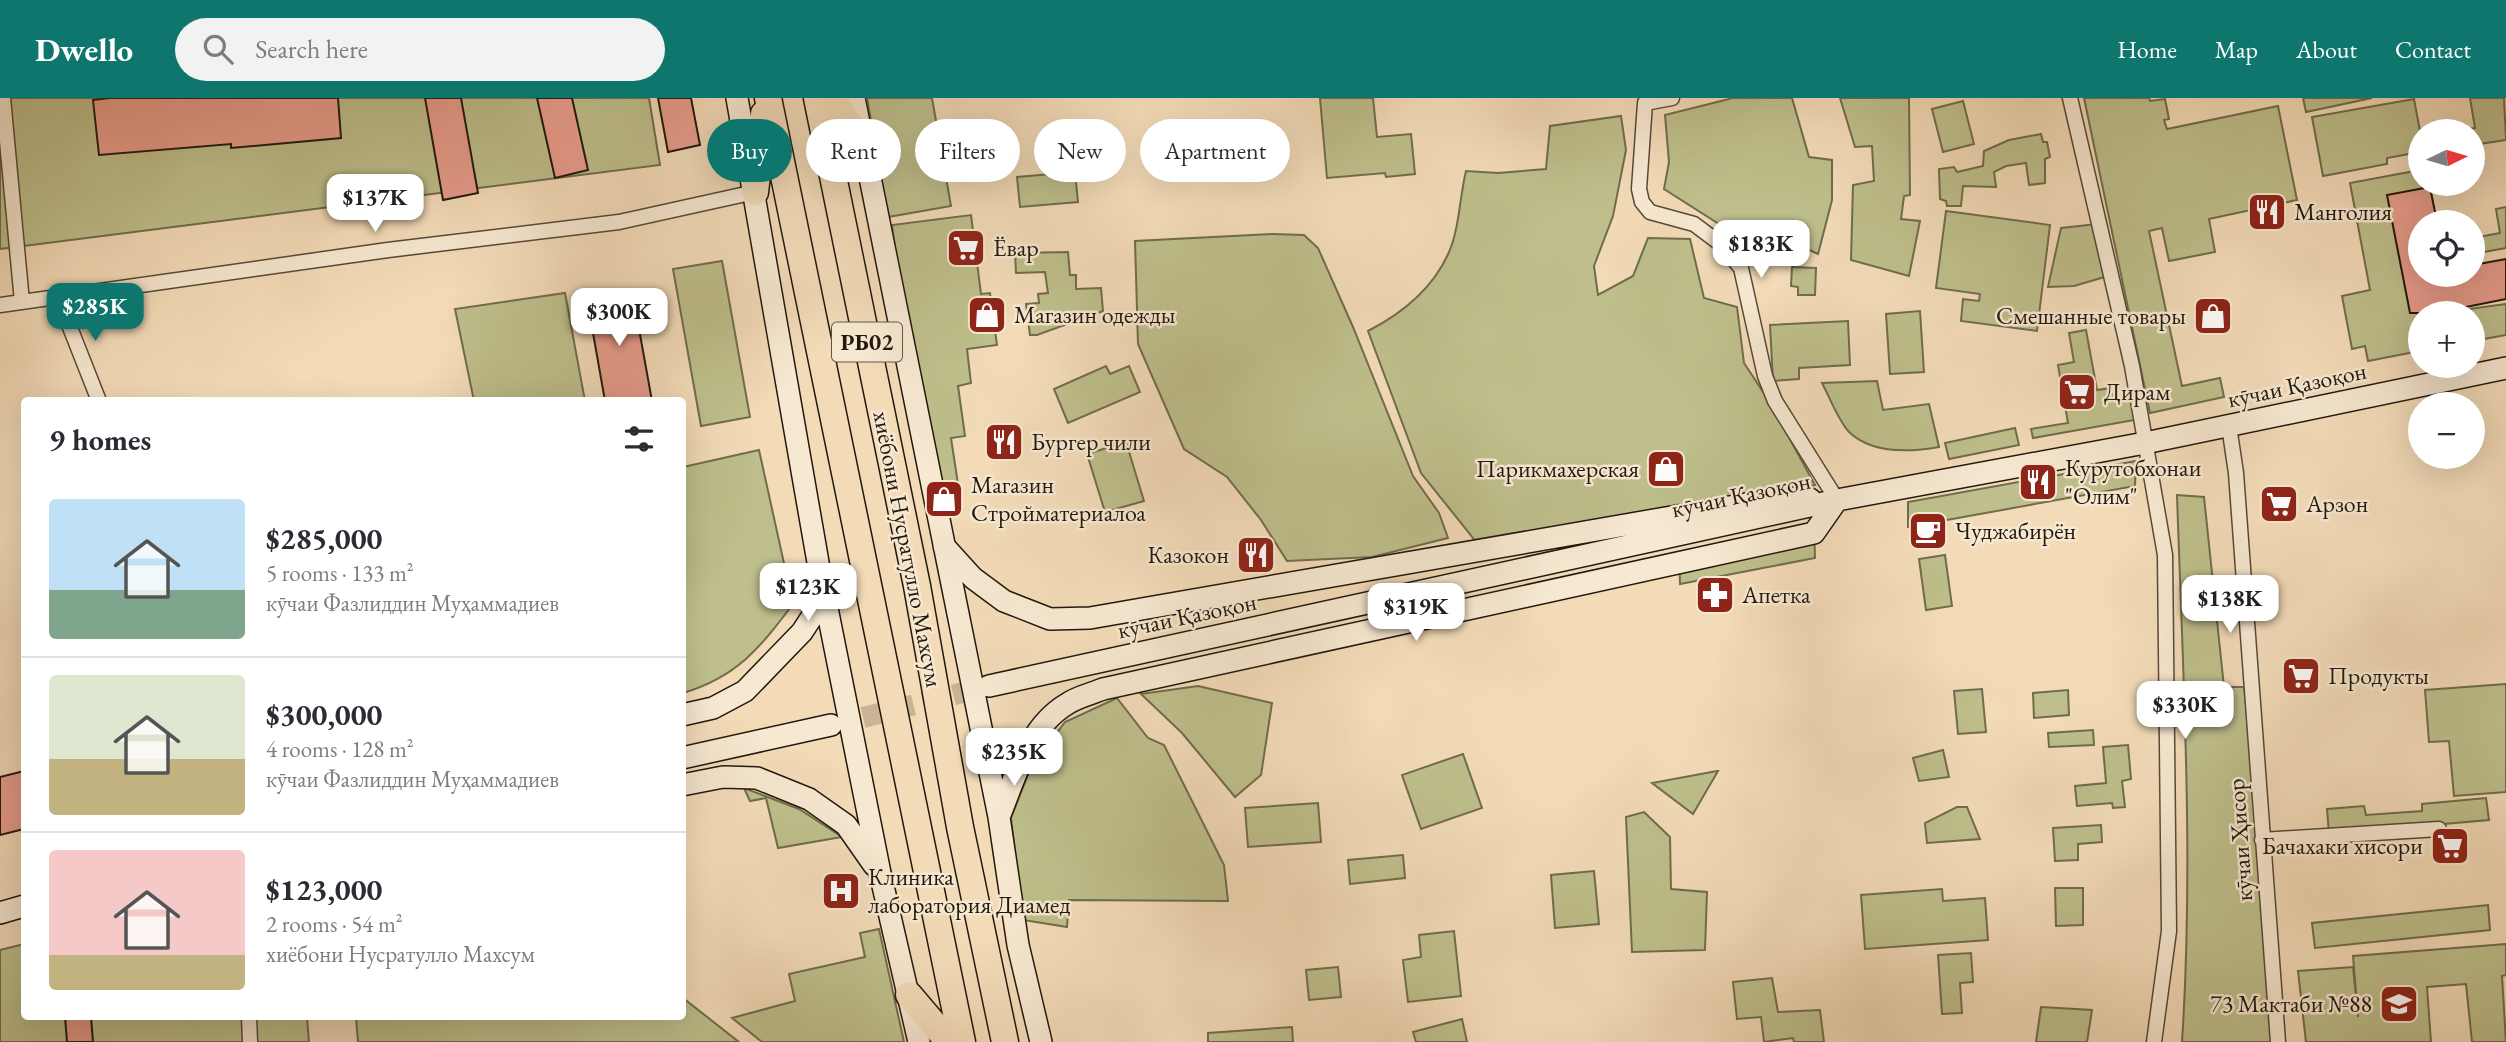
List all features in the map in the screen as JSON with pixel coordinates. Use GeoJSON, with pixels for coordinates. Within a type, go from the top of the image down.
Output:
{"type":"FeatureCollection","features":[{"type":"Feature","properties":{"kind":"highway"},"geometry":{"type":"LineString","coordinates":[[755,192],[767,98]]}},
{"type":"Feature","properties":{"kind":"highway","name":"хиёбони Нусратулло Махсум"},"geometry":{"type":"LineString","coordinates":[[767,98],[962,1042]]}},
{"type":"Feature","properties":{"kind":"highway","name":"хиёбони Нусратулло Махсум"},"geometry":{"type":"LineString","coordinates":[[817,98],[917,586],[961,827],[1005,1042]]}},
{"type":"Feature","properties":{"kind":"highway"},"geometry":{"type":"LineString","coordinates":[[830,98],[846,119]]}},
{"type":"Feature","properties":{"kind":"highway"},"geometry":{"type":"LineString","coordinates":[[909,995],[949,1042]]}},
{"type":"Feature","properties":{"kind":"street"},"geometry":{"type":"LineString","coordinates":[[3,98],[22,303]]}},
{"type":"Feature","properties":{"kind":"street"},"geometry":{"type":"LineString","coordinates":[[737,98],[818,568],[880,873],[919,1042]]}},
{"type":"Feature","properties":{"kind":"street"},"geometry":{"type":"LineString","coordinates":[[854,98],[858,119]]}},
{"type":"Feature","properties":{"kind":"street"},"geometry":{"type":"LineString","coordinates":[[1672,98],[1645,103],[1639,189],[1642,202],[1650,212],[1694,225],[1721,245],[1741,268],[1765,376],[1775,401],[1837,500]]}},
{"type":"Feature","properties":{"kind":"street"},"geometry":{"type":"LineString","coordinates":[[2070,98],[2132,366],[2165,568],[2169,931],[2154,1042]]}},
{"type":"Feature","properties":{"kind":"street"},"geometry":{"type":"LineString","coordinates":[[871,182],[999,817],[1018,945],[1041,1042]]}},
{"type":"Feature","properties":{"kind":"street"},"geometry":{"type":"LineString","coordinates":[[0,305],[388,250],[619,222],[755,192]]}},
{"type":"Feature","properties":{"kind":"street"},"geometry":{"type":"LineString","coordinates":[[58,297],[97,397]]}},
{"type":"Feature","properties":{"kind":"street","name":"кӯчаи Қазоқон"},"geometry":{"type":"LineString","coordinates":[[989,686],[1837,500],[2145,443],[2506,368]]}},
{"type":"Feature","properties":{"kind":"street","name":"кӯчаи Ҳисор"},"geometry":{"type":"LineString","coordinates":[[2229,426],[2236,472],[2278,1042]]}},
{"type":"Feature","properties":{"kind":"street"},"geometry":{"type":"LineString","coordinates":[[942,543],[973,578],[1004,601],[1050,619],[1090,618],[1781,498],[1837,500]]}},
{"type":"Feature","properties":{"kind":"street"},"geometry":{"type":"LineString","coordinates":[[999,817],[1026,750],[1046,722],[1066,704],[1103,689],[1814,533],[1837,500]]}},
{"type":"Feature","properties":{"kind":"street"},"geometry":{"type":"LineString","coordinates":[[686,714],[713,708],[745,691],[774,664],[802,632],[819,606],[818,568]]}},
{"type":"Feature","properties":{"kind":"street"},"geometry":{"type":"LineString","coordinates":[[686,757],[831,725]]}},
{"type":"Feature","properties":{"kind":"street"},"geometry":{"type":"LineString","coordinates":[[686,784],[723,777],[757,778],[809,799],[846,825],[880,873]]}},
{"type":"Feature","properties":{"kind":"street"},"geometry":{"type":"LineString","coordinates":[[2262,840],[2439,829]]}},
{"type":"Feature","properties":{"kind":"street"},"geometry":{"type":"LineString","coordinates":[[0,913],[21,907]]}},
{"type":"Feature","properties":{"kind":"street"},"geometry":{"type":"LineString","coordinates":[[249,1020],[250,1042]]}},
{"type":"Feature","properties":{"kind":"green space"},"geometry":{"type":"Polygon","coordinates":[[[0,98],[649,98],[660,165],[0,249],[0,98]]]}},
{"type":"Feature","properties":{"kind":"green space"},"geometry":{"type":"Polygon","coordinates":[[[867,98],[932,98],[936,119],[915,119],[915,182],[947,182],[951,206],[888,217],[882,182],[901,182],[901,119],[871,119],[867,98]]]}},
{"type":"Feature","properties":{"kind":"green space"},"geometry":{"type":"Polygon","coordinates":[[[1320,98],[1373,98],[1377,137],[1411,134],[1415,174],[1386,177],[1385,173],[1327,178],[1320,98]]]}},
{"type":"Feature","properties":{"kind":"green space"},"geometry":{"type":"Polygon","coordinates":[[[1733,98],[1792,98],[1809,157],[1832,160],[1832,200],[1818,254],[1779,236],[1773,227],[1745,228],[1741,238],[1664,189],[1669,162],[1665,115],[1733,98]]]}},
{"type":"Feature","properties":{"kind":"green space"},"geometry":{"type":"Polygon","coordinates":[[[1840,98],[1909,98],[1910,195],[1904,196],[1901,219],[1920,221],[1909,276],[1851,260],[1853,185],[1874,181],[1872,146],[1855,147],[1840,98]]]}},
{"type":"Feature","properties":{"kind":"green space"},"geometry":{"type":"Polygon","coordinates":[[[2084,98],[2149,98],[2150,101],[2165,99],[2169,119],[2164,120],[2167,129],[2278,106],[2297,200],[2209,219],[2215,252],[2169,261],[2162,228],[2149,231],[2182,386],[2220,378],[2224,397],[2150,413],[2084,98]]]}},
{"type":"Feature","properties":{"kind":"green space"},"geometry":{"type":"Polygon","coordinates":[[[2303,98],[2372,98],[2306,112],[2303,98]]]}},
{"type":"Feature","properties":{"kind":"green space"},"geometry":{"type":"Polygon","coordinates":[[[2470,98],[2504,98],[2506,140],[2485,143],[2485,119],[2474,119],[2470,98]]]}},
{"type":"Feature","properties":{"kind":"green space"},"geometry":{"type":"Polygon","coordinates":[[[2414,99],[2418,119],[2408,119],[2408,154],[2387,158],[2387,164],[2323,176],[2312,117],[2414,99]]]}},
{"type":"Feature","properties":{"kind":"green space"},"geometry":{"type":"Polygon","coordinates":[[[1963,101],[1974,144],[1943,152],[1932,109],[1963,101]]]}},
{"type":"Feature","properties":{"kind":"green space"},"geometry":{"type":"Polygon","coordinates":[[[1621,116],[1626,150],[1613,216],[1594,266],[1598,295],[1633,276],[1648,238],[1690,239],[1704,298],[1737,307],[1744,363],[1769,401],[1815,485],[1600,532],[1485,553],[1421,473],[1368,331],[1405,308],[1435,277],[1449,252],[1455,233],[1466,171],[1498,173],[1546,169],[1550,126],[1621,116]]]}},
{"type":"Feature","properties":{"kind":"green space"},"geometry":{"type":"Polygon","coordinates":[[[2041,134],[2043,142],[2047,142],[2050,157],[2045,159],[2045,183],[2029,185],[2026,163],[2006,166],[1994,172],[1996,187],[1963,186],[1961,206],[1947,206],[1946,201],[1940,199],[1939,169],[1954,167],[1957,172],[1983,166],[1984,151],[2009,140],[2041,134]]]}},
{"type":"Feature","properties":{"kind":"green space"},"geometry":{"type":"Polygon","coordinates":[[[2408,172],[2408,196],[2396,198],[2408,258],[2408,287],[2414,287],[2417,301],[2408,301],[2408,353],[2368,361],[2365,346],[2352,349],[2342,296],[2370,290],[2350,183],[2408,172]]]}},
{"type":"Feature","properties":{"kind":"green space"},"geometry":{"type":"Polygon","coordinates":[[[1034,176],[1034,182],[1076,182],[1078,202],[1020,207],[1018,182],[1020,182],[1020,177],[1034,176]]]}},
{"type":"Feature","properties":{"kind":"green space"},"geometry":{"type":"Polygon","coordinates":[[[2506,207],[2506,248],[2485,252],[2485,236],[2500,233],[2496,209],[2506,207]]]}},
{"type":"Feature","properties":{"kind":"green space"},"geometry":{"type":"Polygon","coordinates":[[[1946,211],[2050,225],[2037,331],[1961,321],[1963,299],[1979,301],[1980,294],[1936,288],[1946,211]]]}},
{"type":"Feature","properties":{"kind":"green space"},"geometry":{"type":"Polygon","coordinates":[[[971,215],[981,294],[990,293],[997,345],[967,349],[971,383],[958,386],[965,436],[951,438],[958,484],[927,488],[892,225],[971,215]]]}},
{"type":"Feature","properties":{"kind":"green space"},"geometry":{"type":"Polygon","coordinates":[[[2097,224],[2108,276],[2074,286],[2048,287],[2061,228],[2097,224]]]}},
{"type":"Feature","properties":{"kind":"green space"},"geometry":{"type":"Polygon","coordinates":[[[1272,234],[1304,235],[1318,248],[1413,476],[1439,513],[1448,538],[1372,557],[1287,561],[1261,520],[1227,477],[1184,449],[1138,344],[1135,241],[1272,234]]]}},
{"type":"Feature","properties":{"kind":"green space"},"geometry":{"type":"Polygon","coordinates":[[[1068,252],[1070,275],[1076,275],[1076,289],[1101,288],[1103,311],[1037,335],[1030,335],[1026,304],[1039,303],[1038,294],[1048,293],[1045,272],[1016,273],[1015,253],[1068,252]]]}},
{"type":"Feature","properties":{"kind":"green space"},"geometry":{"type":"Polygon","coordinates":[[[722,261],[750,417],[701,426],[673,269],[722,261]]]}},
{"type":"Feature","properties":{"kind":"green space"},"geometry":{"type":"Polygon","coordinates":[[[1792,267],[1816,268],[1815,295],[1798,295],[1798,287],[1791,286],[1792,267]]]}},
{"type":"Feature","properties":{"kind":"green space"},"geometry":{"type":"Polygon","coordinates":[[[565,293],[584,397],[473,397],[455,309],[565,293]]]}},
{"type":"Feature","properties":{"kind":"green space"},"geometry":{"type":"Polygon","coordinates":[[[2506,304],[2506,335],[2485,339],[2485,307],[2506,304]]]}},
{"type":"Feature","properties":{"kind":"green space"},"geometry":{"type":"Polygon","coordinates":[[[1920,311],[1924,372],[1890,374],[1886,314],[1920,311]]]}},
{"type":"Feature","properties":{"kind":"green space"},"geometry":{"type":"Polygon","coordinates":[[[1848,321],[1850,365],[1799,368],[1799,379],[1773,381],[1770,325],[1848,321]]]}},
{"type":"Feature","properties":{"kind":"green space"},"geometry":{"type":"Polygon","coordinates":[[[2086,330],[2097,390],[2111,388],[2113,401],[2136,397],[2140,419],[2033,438],[2031,429],[2068,423],[2058,365],[2074,362],[2069,333],[2086,330]]]}},
{"type":"Feature","properties":{"kind":"green space"},"geometry":{"type":"Polygon","coordinates":[[[1106,366],[1110,374],[1129,366],[1140,392],[1068,423],[1054,389],[1106,366]]]}},
{"type":"Feature","properties":{"kind":"green space"},"geometry":{"type":"Polygon","coordinates":[[[1877,381],[1883,410],[1929,404],[1939,447],[1916,450],[1880,448],[1849,432],[1822,383],[1877,381]]]}},
{"type":"Feature","properties":{"kind":"green space"},"geometry":{"type":"Polygon","coordinates":[[[2015,428],[2019,445],[1949,459],[1945,443],[2015,428]]]}},
{"type":"Feature","properties":{"kind":"green space"},"geometry":{"type":"Polygon","coordinates":[[[1126,442],[1144,501],[1105,512],[1087,454],[1126,442]]]}},
{"type":"Feature","properties":{"kind":"green space"},"geometry":{"type":"Polygon","coordinates":[[[759,450],[793,604],[746,659],[718,679],[686,692],[686,466],[759,450]]]}},
{"type":"Feature","properties":{"kind":"green space"},"geometry":{"type":"Polygon","coordinates":[[[2136,461],[2135,486],[1908,527],[1908,502],[2136,461]]]}},
{"type":"Feature","properties":{"kind":"green space"},"geometry":{"type":"Polygon","coordinates":[[[2177,495],[2204,497],[2224,687],[2244,687],[2267,896],[2275,1042],[2182,1042],[2187,837],[2177,495]]]}},
{"type":"Feature","properties":{"kind":"green space"},"geometry":{"type":"Polygon","coordinates":[[[1814,526],[1815,558],[1680,584],[1679,552],[1814,526]]]}},
{"type":"Feature","properties":{"kind":"green space"},"geometry":{"type":"Polygon","coordinates":[[[1945,555],[1952,606],[1926,610],[1919,559],[1945,555]]]}},
{"type":"Feature","properties":{"kind":"green space"},"geometry":{"type":"Polygon","coordinates":[[[2506,684],[2506,792],[2454,796],[2449,741],[2429,742],[2425,690],[2506,684]]]}},
{"type":"Feature","properties":{"kind":"green space"},"geometry":{"type":"Polygon","coordinates":[[[1198,686],[1272,703],[1261,775],[1235,797],[1182,733],[1141,694],[1198,686]]]}},
{"type":"Feature","properties":{"kind":"green space"},"geometry":{"type":"Polygon","coordinates":[[[1982,689],[1986,732],[1958,734],[1954,691],[1982,689]]]}},
{"type":"Feature","properties":{"kind":"green space"},"geometry":{"type":"Polygon","coordinates":[[[2068,690],[2069,715],[2034,718],[2033,693],[2068,690]]]}},
{"type":"Feature","properties":{"kind":"green space"},"geometry":{"type":"Polygon","coordinates":[[[1117,698],[1148,738],[1164,745],[1224,865],[1228,901],[1069,900],[1067,927],[1023,920],[1011,818],[1031,767],[1065,722],[1117,698]]]}},
{"type":"Feature","properties":{"kind":"green space"},"geometry":{"type":"Polygon","coordinates":[[[2093,730],[2094,745],[2049,747],[2048,733],[2093,730]]]}},
{"type":"Feature","properties":{"kind":"green space"},"geometry":{"type":"Polygon","coordinates":[[[2128,745],[2131,779],[2122,781],[2125,807],[2113,808],[2112,803],[2077,806],[2075,786],[2106,783],[2103,747],[2128,745]]]}},
{"type":"Feature","properties":{"kind":"green space"},"geometry":{"type":"Polygon","coordinates":[[[1943,750],[1949,777],[1919,781],[1913,758],[1943,750]]]}},
{"type":"Feature","properties":{"kind":"green space"},"geometry":{"type":"Polygon","coordinates":[[[1463,754],[1482,808],[1421,829],[1402,775],[1463,754]]]}},
{"type":"Feature","properties":{"kind":"green space"},"geometry":{"type":"Polygon","coordinates":[[[1717,771],[1693,814],[1652,783],[1717,771]]]}},
{"type":"Feature","properties":{"kind":"green space"},"geometry":{"type":"Polygon","coordinates":[[[744,788],[799,809],[842,837],[778,848],[766,798],[750,801],[744,788]]]}},
{"type":"Feature","properties":{"kind":"green space"},"geometry":{"type":"Polygon","coordinates":[[[2486,798],[2489,820],[2329,834],[2327,809],[2364,806],[2366,815],[2422,811],[2422,804],[2486,798]]]}},
{"type":"Feature","properties":{"kind":"green space"},"geometry":{"type":"Polygon","coordinates":[[[1318,803],[1321,842],[1248,847],[1245,808],[1318,803]]]}},
{"type":"Feature","properties":{"kind":"green space"},"geometry":{"type":"Polygon","coordinates":[[[1957,807],[1967,807],[1980,839],[1927,843],[1925,823],[1957,807]]]}},
{"type":"Feature","properties":{"kind":"green space"},"geometry":{"type":"Polygon","coordinates":[[[1644,812],[1670,837],[1671,889],[1707,892],[1705,950],[1632,952],[1626,817],[1644,812]]]}},
{"type":"Feature","properties":{"kind":"green space"},"geometry":{"type":"Polygon","coordinates":[[[2101,825],[2102,842],[2078,844],[2078,860],[2055,861],[2053,828],[2101,825]]]}},
{"type":"Feature","properties":{"kind":"green space"},"geometry":{"type":"Polygon","coordinates":[[[1403,855],[1405,878],[1350,884],[1348,860],[1403,855]]]}},
{"type":"Feature","properties":{"kind":"green space"},"geometry":{"type":"Polygon","coordinates":[[[1594,871],[1599,924],[1555,928],[1551,875],[1594,871]]]}},
{"type":"Feature","properties":{"kind":"green space"},"geometry":{"type":"Polygon","coordinates":[[[2055,888],[2083,888],[2083,925],[2056,926],[2055,888]]]}},
{"type":"Feature","properties":{"kind":"green space"},"geometry":{"type":"Polygon","coordinates":[[[1942,889],[1943,901],[1985,898],[1988,940],[1865,949],[1861,895],[1942,889]]]}},
{"type":"Feature","properties":{"kind":"green space"},"geometry":{"type":"Polygon","coordinates":[[[2488,905],[2490,930],[2315,948],[2312,923],[2488,905]]]}},
{"type":"Feature","properties":{"kind":"green space"},"geometry":{"type":"Polygon","coordinates":[[[879,929],[904,1042],[762,1042],[732,1018],[795,1001],[789,974],[865,957],[860,933],[879,929]]]}},
{"type":"Feature","properties":{"kind":"green space"},"geometry":{"type":"Polygon","coordinates":[[[1454,931],[1461,996],[1408,1002],[1403,960],[1421,957],[1419,935],[1454,931]]]}},
{"type":"Feature","properties":{"kind":"green space","name":"73 Мактаби №88"},"geometry":{"type":"Polygon","coordinates":[[[2506,944],[2506,975],[2502,976],[2506,1042],[2472,1042],[2466,984],[2427,987],[2431,1042],[2306,1042],[2298,971],[2353,967],[2358,1017],[2353,956],[2506,944]]]}},
{"type":"Feature","properties":{"kind":"green space"},"geometry":{"type":"Polygon","coordinates":[[[21,945],[21,1020],[307,1020],[309,1042],[0,1042],[0,950],[21,945]]]}},
{"type":"Feature","properties":{"kind":"green space"},"geometry":{"type":"Polygon","coordinates":[[[1971,953],[1973,982],[1960,983],[1962,1013],[1942,1014],[1938,955],[1971,953]]]}},
{"type":"Feature","properties":{"kind":"green space"},"geometry":{"type":"Polygon","coordinates":[[[1338,967],[1341,997],[1309,1000],[1306,970],[1338,967]]]}},
{"type":"Feature","properties":{"kind":"green space"},"geometry":{"type":"Polygon","coordinates":[[[1772,978],[1778,1012],[1820,1010],[1824,1042],[1794,1042],[1793,1038],[1764,1042],[1761,1017],[1737,1019],[1733,982],[1772,978]]]}},
{"type":"Feature","properties":{"kind":"green space"},"geometry":{"type":"Polygon","coordinates":[[[686,1000],[739,1042],[358,1042],[356,1020],[686,1020],[686,1000]]]}},
{"type":"Feature","properties":{"kind":"green space"},"geometry":{"type":"Polygon","coordinates":[[[2041,1007],[2092,1010],[2087,1042],[2036,1042],[2041,1007]]]}},
{"type":"Feature","properties":{"kind":"green space"},"geometry":{"type":"Polygon","coordinates":[[[1462,1019],[1467,1042],[1416,1042],[1413,1032],[1462,1019]]]}},
{"type":"Feature","properties":{"kind":"green space"},"geometry":{"type":"Polygon","coordinates":[[[1292,1027],[1293,1042],[1208,1042],[1208,1033],[1292,1027]]]}},
{"type":"Feature","properties":{"kind":"building"},"geometry":{"type":"Polygon","coordinates":[[[338,98],[341,138],[231,148],[231,144],[99,155],[93,100],[338,98]]]}},
{"type":"Feature","properties":{"kind":"building"},"geometry":{"type":"Polygon","coordinates":[[[425,98],[461,98],[478,193],[443,200],[425,98]]]}},
{"type":"Feature","properties":{"kind":"building"},"geometry":{"type":"Polygon","coordinates":[[[537,98],[572,98],[588,170],[555,178],[537,98]]]}},
{"type":"Feature","properties":{"kind":"building"},"geometry":{"type":"Polygon","coordinates":[[[658,98],[691,98],[700,145],[668,152],[658,98]]]}},
{"type":"Feature","properties":{"kind":"building"},"geometry":{"type":"Polygon","coordinates":[[[2408,191],[2408,196],[2432,196],[2435,210],[2408,210],[2408,287],[2485,287],[2485,263],[2506,259],[2506,299],[2485,303],[2485,301],[2408,303],[2387,195],[2408,191]]]}},
{"type":"Feature","properties":{"kind":"building"},"geometry":{"type":"Polygon","coordinates":[[[632,290],[651,397],[604,397],[587,299],[632,290]]]}},
{"type":"Feature","properties":{"kind":"building"},"geometry":{"type":"Polygon","coordinates":[[[21,772],[21,830],[0,835],[0,777],[21,772]]]}},
{"type":"Feature","properties":{"kind":"building"},"geometry":{"type":"Polygon","coordinates":[[[65,1020],[91,1020],[93,1042],[67,1042],[65,1020]]]}},
{"type":"Feature","properties":{"kind":"tunnel"},"geometry":{"type":"LineString","coordinates":[[833,725],[989,686]]}},
{"type":"Feature","properties":{"kind":"place","name":"Манголия"},"geometry":{"type":"Point","coordinates":[2267,212]}},
{"type":"Feature","properties":{"kind":"place","name":"Ёвар"},"geometry":{"type":"Point","coordinates":[966,248]}},
{"type":"Feature","properties":{"kind":"place","name":"Магазин одежды"},"geometry":{"type":"Point","coordinates":[987,315]}},
{"type":"Feature","properties":{"kind":"place","name":"Смешанные товары"},"geometry":{"type":"Point","coordinates":[2213,316]}},
{"type":"Feature","properties":{"kind":"place","name":"Дирам"},"geometry":{"type":"Point","coordinates":[2077,392]}},
{"type":"Feature","properties":{"kind":"place","name":"Бургер чили"},"geometry":{"type":"Point","coordinates":[1004,442]}},
{"type":"Feature","properties":{"kind":"place","name":"Парикмахерская"},"geometry":{"type":"Point","coordinates":[1666,469]}},
{"type":"Feature","properties":{"kind":"place","name":"Курутобхонаи \"Олим\""},"geometry":{"type":"Point","coordinates":[2038,482]}},
{"type":"Feature","properties":{"kind":"place","name":"Магазин Стройматериалоа"},"geometry":{"type":"Point","coordinates":[944,499]}},
{"type":"Feature","properties":{"kind":"place","name":"Арзон"},"geometry":{"type":"Point","coordinates":[2279,504]}},
{"type":"Feature","properties":{"kind":"place","name":"Чуджабирён"},"geometry":{"type":"Point","coordinates":[1928,531]}},
{"type":"Feature","properties":{"kind":"place","name":"Казокон"},"geometry":{"type":"Point","coordinates":[1256,555]}},
{"type":"Feature","properties":{"kind":"place","name":"Апетка"},"geometry":{"type":"Point","coordinates":[1715,595]}},
{"type":"Feature","properties":{"kind":"place","name":"Продукты"},"geometry":{"type":"Point","coordinates":[2301,676]}},
{"type":"Feature","properties":{"kind":"place","name":"Бачахаки хисори"},"geometry":{"type":"Point","coordinates":[2450,846]}},
{"type":"Feature","properties":{"kind":"place","name":"Клиника лаборатория Диамед"},"geometry":{"type":"Point","coordinates":[841,891]}},
{"type":"Feature","properties":{"kind":"place","name":"73 Мактаби №88"},"geometry":{"type":"Point","coordinates":[2399,1004]}}]}
